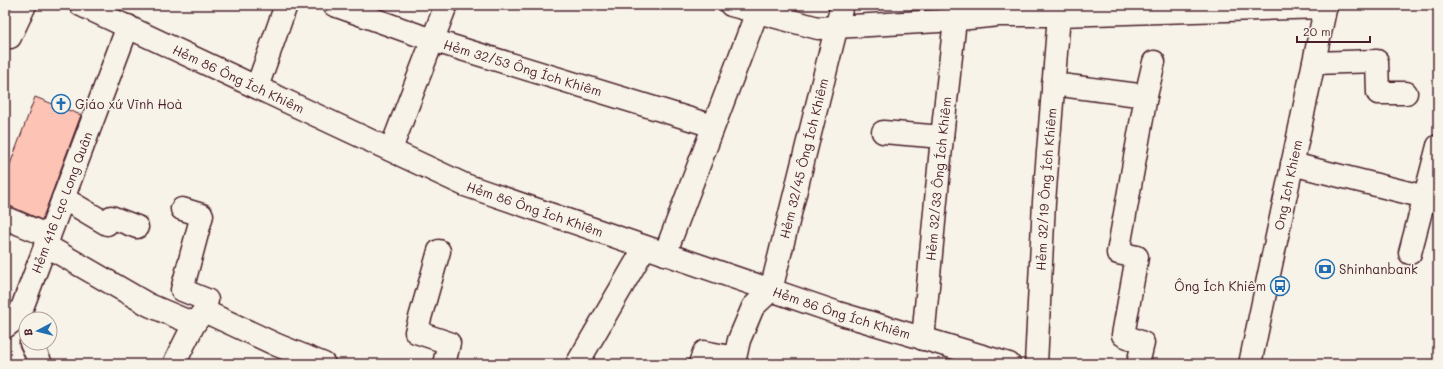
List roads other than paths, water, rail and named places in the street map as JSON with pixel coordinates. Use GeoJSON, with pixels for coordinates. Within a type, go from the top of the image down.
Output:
{"type":"FeatureCollection","features":[{"type":"Feature","properties":{"kind":"street"},"geometry":{"type":"LineString","coordinates":[[5,34],[10,37],[25,5]]}},
{"type":"Feature","properties":{"kind":"street","name":"Hẻm 86 Ông Ích Khiêm"},"geometry":{"type":"LineString","coordinates":[[80,5],[128,26],[465,185],[838,313],[1009,364]]}},
{"type":"Feature","properties":{"kind":"street"},"geometry":{"type":"LineString","coordinates":[[257,87],[286,5]]}},
{"type":"Feature","properties":{"kind":"street","name":"Hẻm 32/53 Ông Ích Khiêm"},"geometry":{"type":"LineString","coordinates":[[334,5],[432,40],[714,126]]}},
{"type":"Feature","properties":{"kind":"street"},"geometry":{"type":"LineString","coordinates":[[391,150],[446,5]]}},
{"type":"Feature","properties":{"kind":"street"},"geometry":{"type":"LineString","coordinates":[[730,5],[758,9],[818,28],[955,20],[999,15],[1059,15],[1326,6]]}},
{"type":"Feature","properties":{"kind":"street","name":"Hẻm 32/45 Ông Ích Khiêm"},"geometry":{"type":"LineString","coordinates":[[771,290],[842,5]]}},
{"type":"Feature","properties":{"kind":"street","name":"Ong Ich Khiem"},"geometry":{"type":"LineString","coordinates":[[1250,364],[1326,6]]}},
{"type":"Feature","properties":{"kind":"street"},"geometry":{"type":"LineString","coordinates":[[577,364],[655,250],[714,126],[758,9]]}},
{"type":"Feature","properties":{"kind":"street","name":"Hẻm 32/19 Ông Ích Khiêm"},"geometry":{"type":"LineString","coordinates":[[1036,364],[1044,202],[1059,15]]}},
{"type":"Feature","properties":{"kind":"street","name":"Hẻm 32/33 Ông Ích Khiêm"},"geometry":{"type":"LineString","coordinates":[[923,338],[942,137],[955,20]]}},
{"type":"Feature","properties":{"kind":"street","name":"Hẻm 416 Lạc Long Quân"},"geometry":{"type":"LineString","coordinates":[[13,324],[47,240],[128,26]]}},
{"type":"Feature","properties":{"kind":"street"},"geometry":{"type":"LineString","coordinates":[[1314,63],[1377,61],[1378,93],[1406,93]]}},
{"type":"Feature","properties":{"kind":"street"},"geometry":{"type":"LineString","coordinates":[[1138,364],[1143,343],[1123,335],[1137,256],[1118,253],[1146,96],[1154,62]]}},
{"type":"Feature","properties":{"kind":"street"},"geometry":{"type":"LineString","coordinates":[[1053,84],[1146,96]]}},
{"type":"Feature","properties":{"kind":"street"},"geometry":{"type":"LineString","coordinates":[[883,132],[942,137]]}},
{"type":"Feature","properties":{"kind":"street"},"geometry":{"type":"LineString","coordinates":[[1410,253],[1438,146]]}},
{"type":"Feature","properties":{"kind":"street"},"geometry":{"type":"LineString","coordinates":[[1292,164],[1425,197]]}},
{"type":"Feature","properties":{"kind":"street"},"geometry":{"type":"LineString","coordinates":[[63,198],[107,224],[110,217],[137,227]]}},
{"type":"Feature","properties":{"kind":"street"},"geometry":{"type":"LineString","coordinates":[[174,364],[207,300],[182,290],[202,216],[182,209]]}},
{"type":"Feature","properties":{"kind":"street"},"geometry":{"type":"LineString","coordinates":[[5,218],[47,240],[149,305],[199,317],[277,346],[313,362]]}},
{"type":"Feature","properties":{"kind":"street"},"geometry":{"type":"LineString","coordinates":[[439,251],[416,332],[449,342],[444,364]]}},
{"type":"Feature","properties":{"kind":"street"},"geometry":{"type":"LineString","coordinates":[[700,364],[704,352],[734,361],[739,340],[753,307],[771,290]]}},
{"type":"Feature","properties":{"kind":"street"},"geometry":{"type":"LineString","coordinates":[[35,351],[41,364]]}},
{"type":"Feature","properties":{"kind":"place","name":"Giáo xứ Vĩnh Hoà"},"geometry":{"type":"Point","coordinates":[61,104]}},
{"type":"Feature","properties":{"kind":"place","name":"Shinhanbank"},"geometry":{"type":"Point","coordinates":[1325,269]}},
{"type":"Feature","properties":{"kind":"place","name":"Ông Ích Khiêm"},"geometry":{"type":"Point","coordinates":[1280,286]}}]}
